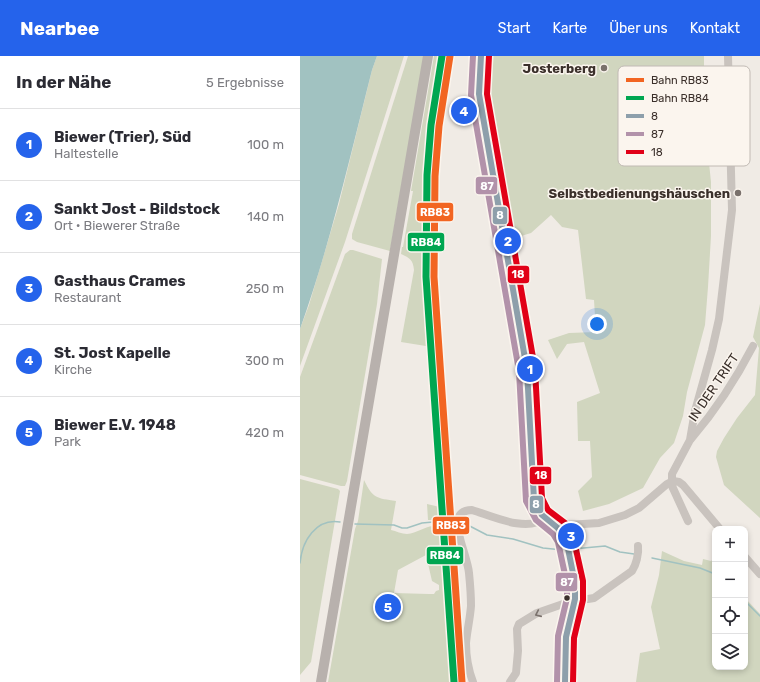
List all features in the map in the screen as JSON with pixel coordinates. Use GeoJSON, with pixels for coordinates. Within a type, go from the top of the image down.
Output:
{"type":"FeatureCollection","features":[{"type":"Feature","properties":{"kind":"main road"},"geometry":{"type":"LineString","coordinates":[[321,682],[428,56]]}},
{"type":"Feature","properties":{"kind":"street"},"geometry":{"type":"LineString","coordinates":[[480,56],[480,94],[527,370],[534,500],[538,509],[545,518],[564,535],[568,546],[575,583],[575,601],[566,637],[565,682]]}},
{"type":"Feature","properties":{"kind":"street"},"geometry":{"type":"LineString","coordinates":[[728,56],[728,66]]}},
{"type":"Feature","properties":{"kind":"street"},"geometry":{"type":"LineString","coordinates":[[688,521],[672,486],[672,474],[690,440],[695,411],[719,319],[732,210],[731,166]]}},
{"type":"Feature","properties":{"kind":"street","name":"IN DER TRIFT"},"geometry":{"type":"LineString","coordinates":[[690,440],[704,425],[738,374],[753,346]]}},
{"type":"Feature","properties":{"kind":"street"},"geometry":{"type":"LineString","coordinates":[[559,530],[563,527],[599,523],[625,515],[639,508],[667,484],[673,481],[679,482],[683,485],[717,526]]}},
{"type":"Feature","properties":{"kind":"street"},"geometry":{"type":"LineString","coordinates":[[472,682],[466,657],[466,642],[471,606],[470,585],[466,556],[457,524],[458,518],[463,511],[472,510],[513,523],[536,524],[545,518]]}},
{"type":"Feature","properties":{"kind":"street"},"geometry":{"type":"LineString","coordinates":[[510,682],[516,673],[518,651],[517,629],[519,624],[537,613],[563,604],[588,599],[601,593],[632,571],[638,552]]}},
{"type":"Feature","properties":{"kind":"street"},"geometry":{"type":"LineString","coordinates":[[748,560],[760,574]]}},
{"type":"Feature","properties":{"kind":"green space"},"geometry":{"type":"Polygon","coordinates":[[[377,56],[404,56],[345,242],[300,366],[300,329],[309,305],[339,204],[372,70],[377,56]]]}},
{"type":"Feature","properties":{"kind":"green space"},"geometry":{"type":"Polygon","coordinates":[[[408,56],[424,56],[390,251],[357,242],[352,239],[352,234],[408,56]]]}},
{"type":"Feature","properties":{"kind":"green space"},"geometry":{"type":"Polygon","coordinates":[[[434,56],[445,56],[433,128],[429,183],[429,292],[432,347],[401,342],[414,270],[413,264],[410,260],[401,254],[413,191],[411,191],[434,56]]]}},
{"type":"Feature","properties":{"kind":"green space"},"geometry":{"type":"Polygon","coordinates":[[[486,56],[704,56],[704,66],[618,66],[618,166],[709,166],[711,182],[711,236],[708,287],[705,325],[687,392],[683,416],[674,443],[660,458],[643,488],[609,504],[583,511],[578,491],[592,477],[590,441],[578,441],[577,402],[600,393],[584,342],[567,344],[557,359],[548,340],[569,333],[596,332],[594,300],[586,299],[578,230],[562,227],[551,215],[531,233],[508,240],[484,79],[486,56]]]}},
{"type":"Feature","properties":{"kind":"green space"},"geometry":{"type":"Polygon","coordinates":[[[350,250],[382,259],[377,304],[347,481],[345,486],[341,486],[300,475],[300,377],[345,254],[350,250]]]}},
{"type":"Feature","properties":{"kind":"green space"},"geometry":{"type":"Polygon","coordinates":[[[760,304],[760,518],[724,485],[716,457],[717,451],[724,438],[755,395],[759,348],[753,337],[760,304]]]}},
{"type":"Feature","properties":{"kind":"green space"},"geometry":{"type":"Polygon","coordinates":[[[300,479],[338,489],[340,491],[311,662],[300,675],[300,479]]]}},
{"type":"Feature","properties":{"kind":"green space"},"geometry":{"type":"Polygon","coordinates":[[[364,480],[370,491],[376,496],[396,501],[391,530],[407,534],[433,526],[433,520],[428,520],[427,504],[444,508],[455,682],[328,682],[355,529],[358,521],[364,480]],[[426,555],[398,570],[394,593],[434,594],[439,590],[439,585],[432,581],[426,555]]]}},
{"type":"Feature","properties":{"kind":"green space"},"geometry":{"type":"Polygon","coordinates":[[[662,551],[684,561],[702,565],[703,559],[712,560],[712,670],[748,670],[748,601],[760,614],[760,682],[636,682],[640,653],[660,649],[651,607],[659,575],[662,551]]]}},
{"type":"Feature","properties":{"kind":"water"},"geometry":{"type":"Polygon","coordinates":[[[300,56],[377,56],[372,70],[321,265],[300,329],[300,56]]]}},
{"type":"Feature","properties":{"kind":"waterway"},"geometry":{"type":"LineString","coordinates":[[300,563],[301,555],[307,539],[317,527],[331,522],[340,522]]}},
{"type":"Feature","properties":{"kind":"waterway"},"geometry":{"type":"LineString","coordinates":[[355,524],[394,525],[407,528],[422,523],[433,522]]}},
{"type":"Feature","properties":{"kind":"waterway"},"geometry":{"type":"LineString","coordinates":[[462,522],[487,535],[513,539],[543,548],[563,550]]}},
{"type":"Feature","properties":{"kind":"waterway"},"geometry":{"type":"LineString","coordinates":[[573,549],[605,546],[620,552],[634,554]]}},
{"type":"Feature","properties":{"kind":"waterway"},"geometry":{"type":"LineString","coordinates":[[652,558],[700,568],[712,573]]}},
{"type":"Feature","properties":{"kind":"waterway"},"geometry":{"type":"LineString","coordinates":[[748,604],[760,616]]}},
{"type":"Feature","properties":{"kind":"rail line","name":"RB84"},"geometry":{"type":"LineString","coordinates":[[442,56],[431,125],[427,175],[426,277],[454,682]]}},
{"type":"Feature","properties":{"kind":"rail line","name":"RB83"},"geometry":{"type":"LineString","coordinates":[[450,56],[439,126],[435,176],[434,277],[462,682]]}},
{"type":"Feature","properties":{"kind":"transit line","name":"87"},"geometry":{"type":"LineString","coordinates":[[473,56],[471,95],[519,371],[526,501],[536,520],[553,534],[558,542],[567,584],[567,598],[558,636],[557,682]]}},
{"type":"Feature","properties":{"kind":"transit line","name":"8"},"geometry":{"type":"LineString","coordinates":[[481,56],[479,94],[527,370],[534,500],[542,515],[559,529],[566,539],[575,583],[575,599],[566,637],[565,682]]}},
{"type":"Feature","properties":{"kind":"transit line","name":"18"},"geometry":{"type":"LineString","coordinates":[[489,56],[487,94],[535,369],[542,498],[548,510],[565,523],[573,536],[583,581],[583,600],[574,638],[573,682]]}},
{"type":"Feature","properties":{"kind":"place","name":"Josterberg"},"geometry":{"type":"Point","coordinates":[604,68]}},
{"type":"Feature","properties":{"kind":"place","name":"St. Jost Kapelle"},"geometry":{"type":"Point","coordinates":[464,111]}},
{"type":"Feature","properties":{"kind":"place","name":"Selbstbedienungshäuschen"},"geometry":{"type":"Point","coordinates":[738,193]}},
{"type":"Feature","properties":{"kind":"place","name":"Sankt Jost - Bildstock"},"geometry":{"type":"Point","coordinates":[508,241]}},
{"type":"Feature","properties":{"kind":"place","name":"Biewer (Trier), Süd"},"geometry":{"type":"Point","coordinates":[530,369]}},
{"type":"Feature","properties":{"kind":"place","name":"Gasthaus Crames"},"geometry":{"type":"Point","coordinates":[571,536]}},
{"type":"Feature","properties":{"kind":"place","name":"Biewer E.V. 1948"},"geometry":{"type":"Point","coordinates":[388,607]}}]}
